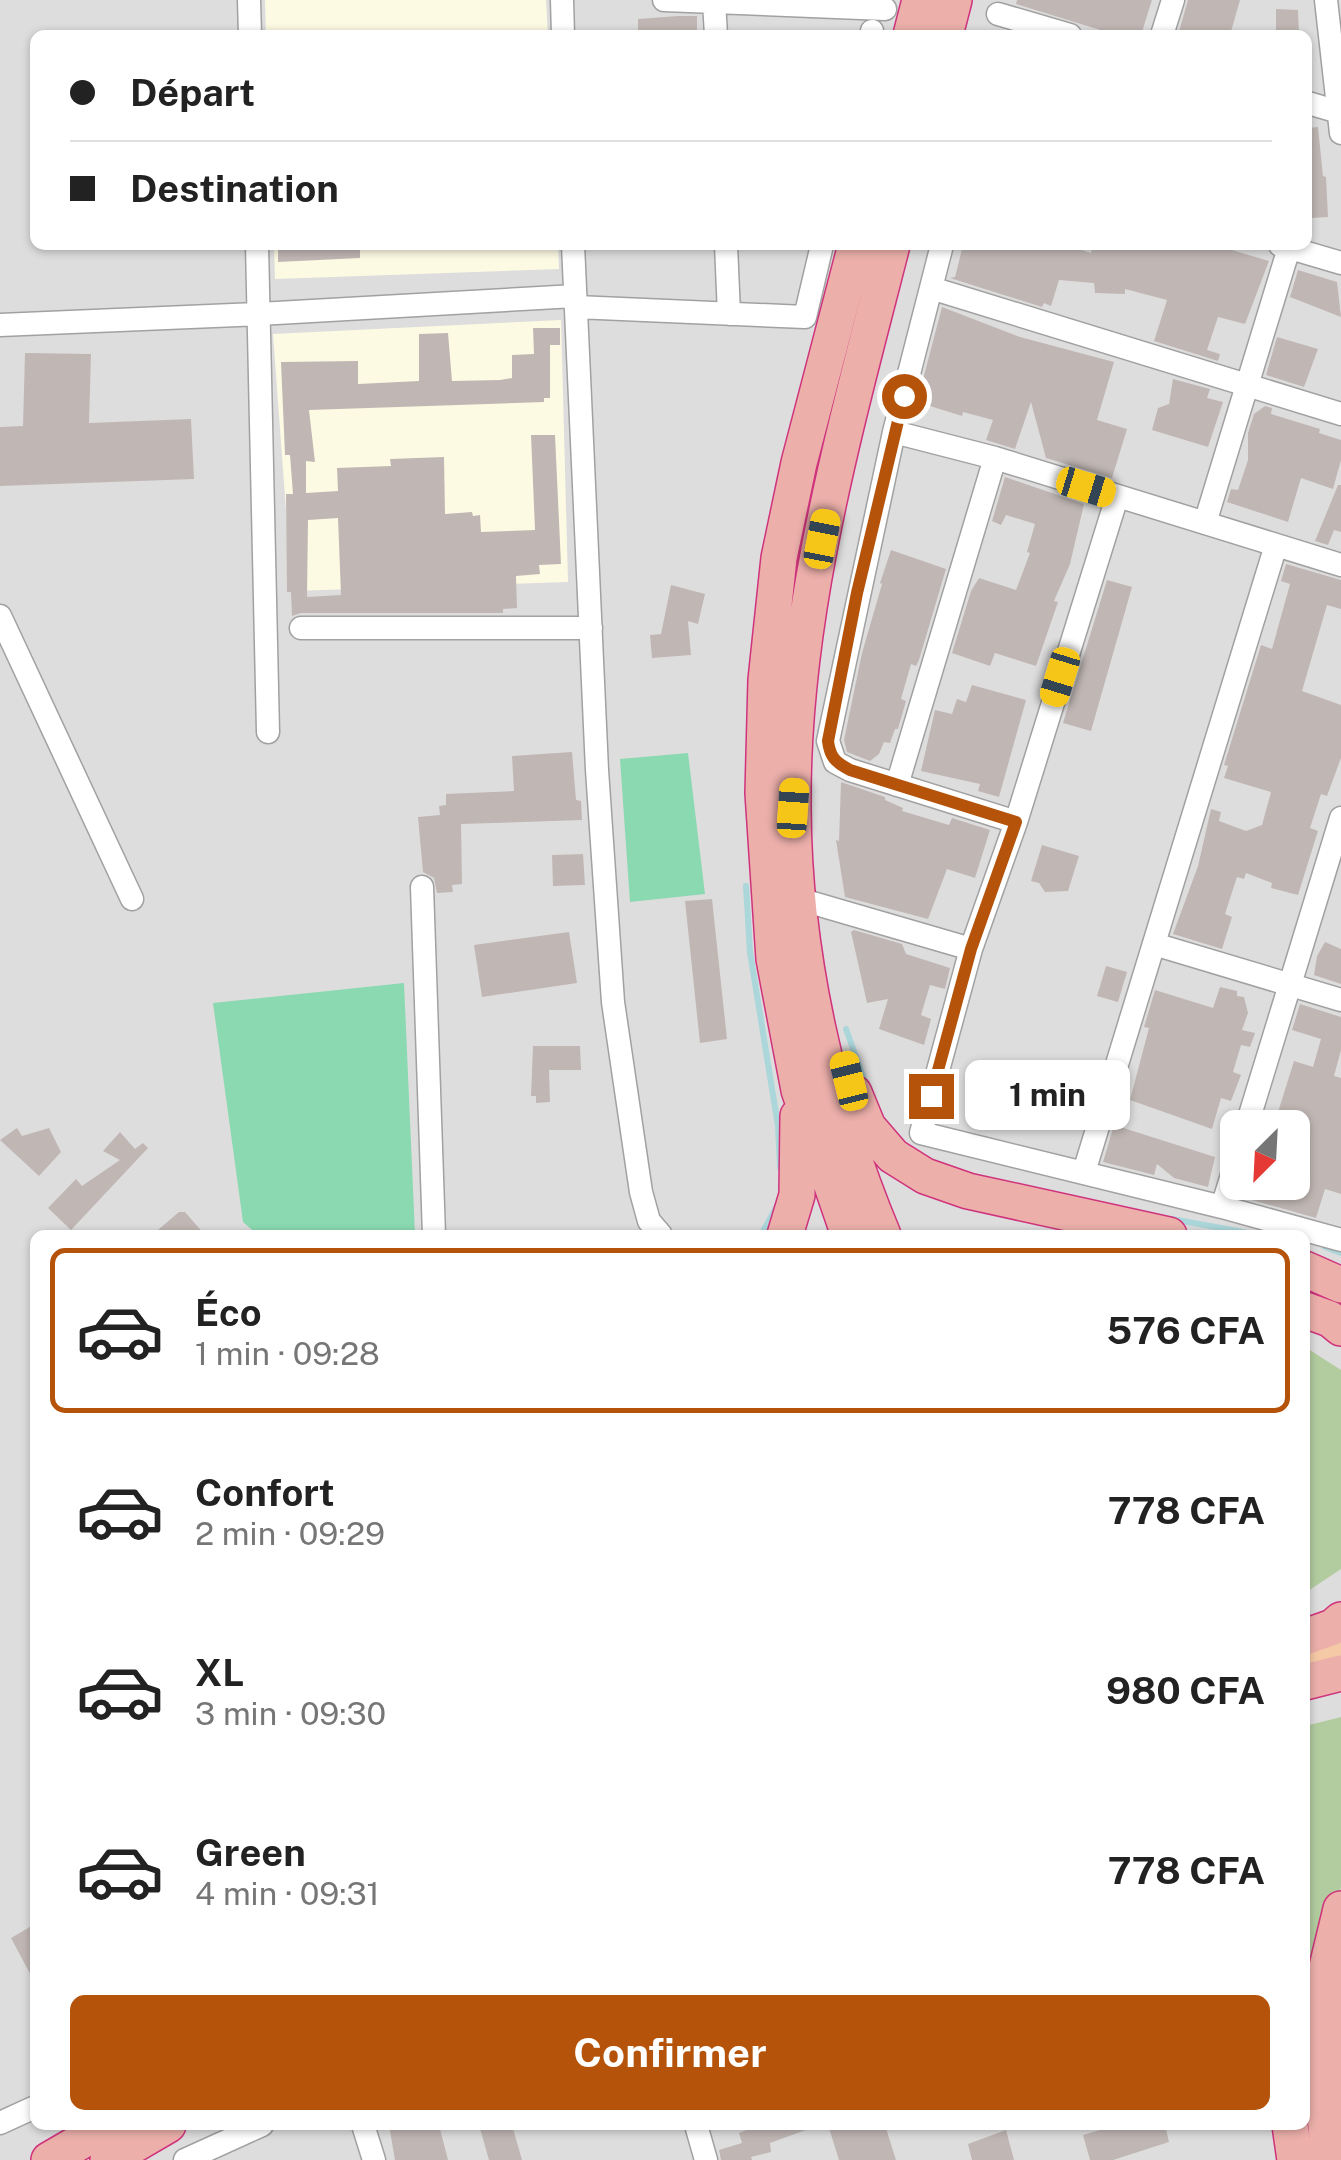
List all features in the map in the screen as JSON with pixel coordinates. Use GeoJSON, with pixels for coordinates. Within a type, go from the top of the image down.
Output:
{"type":"FeatureCollection","features":[{"type":"Feature","properties":{"kind":"highway"},"geometry":{"type":"LineString","coordinates":[[912,30],[920,0]]}},
{"type":"Feature","properties":{"kind":"highway"},"geometry":{"type":"LineString","coordinates":[[946,30],[954,0]]}},
{"type":"Feature","properties":{"kind":"highway"},"geometry":{"type":"LineString","coordinates":[[847,1230],[799,1090],[774,959],[763,794],[766,680],[779,558],[855,250]]}},
{"type":"Feature","properties":{"kind":"highway"},"geometry":{"type":"LineString","coordinates":[[881,1230],[828,1068],[798,908],[793,808],[810,605],[834,473],[891,250]]}},
{"type":"Feature","properties":{"kind":"highway"},"geometry":{"type":"LineString","coordinates":[[798,908],[849,1081],[868,1127],[893,1156],[924,1176],[968,1191],[1146,1230]]}},
{"type":"Feature","properties":{"kind":"highway"},"geometry":{"type":"LineString","coordinates":[[786,1230],[797,1194],[799,1090]]}},
{"type":"Feature","properties":{"kind":"highway"},"geometry":{"type":"LineString","coordinates":[[1310,1271],[1341,1285]]}},
{"type":"Feature","properties":{"kind":"highway"},"geometry":{"type":"LineString","coordinates":[[1310,1312],[1341,1328]]}},
{"type":"Feature","properties":{"kind":"highway"},"geometry":{"type":"LineString","coordinates":[[1310,1635],[1341,1620]]}},
{"type":"Feature","properties":{"kind":"highway"},"geometry":{"type":"LineString","coordinates":[[1330,2160],[1326,1968],[1341,1909]]}},
{"type":"Feature","properties":{"kind":"highway"},"geometry":{"type":"LineString","coordinates":[[1310,2059],[1330,2109]]}},
{"type":"Feature","properties":{"kind":"highway"},"geometry":{"type":"LineString","coordinates":[[49,2160],[100,2130]]}},
{"type":"Feature","properties":{"kind":"highway"},"geometry":{"type":"LineString","coordinates":[[108,2160],[159,2130]]}},
{"type":"Feature","properties":{"kind":"main road"},"geometry":{"type":"LineString","coordinates":[[1310,1654],[1333,1670]]}},
{"type":"Feature","properties":{"kind":"street"},"geometry":{"type":"LineString","coordinates":[[249,0],[250,30]]}},
{"type":"Feature","properties":{"kind":"street"},"geometry":{"type":"LineString","coordinates":[[562,0],[563,30]]}},
{"type":"Feature","properties":{"kind":"street"},"geometry":{"type":"LineString","coordinates":[[664,0],[884,8]]}},
{"type":"Feature","properties":{"kind":"street"},"geometry":{"type":"LineString","coordinates":[[1164,30],[1173,0]]}},
{"type":"Feature","properties":{"kind":"street"},"geometry":{"type":"LineString","coordinates":[[1326,0],[1336,53],[1340,123]]}},
{"type":"Feature","properties":{"kind":"street"},"geometry":{"type":"LineString","coordinates":[[714,2],[716,30]]}},
{"type":"Feature","properties":{"kind":"street"},"geometry":{"type":"LineString","coordinates":[[997,16],[1051,30]]}},
{"type":"Feature","properties":{"kind":"street"},"geometry":{"type":"LineString","coordinates":[[1312,106],[1340,123]]}},
{"type":"Feature","properties":{"kind":"street"},"geometry":{"type":"LineString","coordinates":[[257,250],[268,732]]}},
{"type":"Feature","properties":{"kind":"street"},"geometry":{"type":"LineString","coordinates":[[573,250],[590,628],[613,1002],[642,1192],[648,1221],[656,1230]]}},
{"type":"Feature","properties":{"kind":"street"},"geometry":{"type":"LineString","coordinates":[[726,250],[729,314]]}},
{"type":"Feature","properties":{"kind":"street"},"geometry":{"type":"LineString","coordinates":[[0,324],[576,302],[805,317],[821,250]]}},
{"type":"Feature","properties":{"kind":"street"},"geometry":{"type":"LineString","coordinates":[[941,250],[894,432],[828,741],[836,762],[1016,822]]}},
{"type":"Feature","properties":{"kind":"street"},"geometry":{"type":"LineString","coordinates":[[1204,523],[1283,250]]}},
{"type":"Feature","properties":{"kind":"street"},"geometry":{"type":"LineString","coordinates":[[1297,250],[1341,263]]}},
{"type":"Feature","properties":{"kind":"street"},"geometry":{"type":"LineString","coordinates":[[932,288],[1341,414]]}},
{"type":"Feature","properties":{"kind":"street"},"geometry":{"type":"LineString","coordinates":[[894,432],[995,458],[1341,565]]}},
{"type":"Feature","properties":{"kind":"street"},"geometry":{"type":"LineString","coordinates":[[897,785],[995,458]]}},
{"type":"Feature","properties":{"kind":"street"},"geometry":{"type":"LineString","coordinates":[[1117,496],[1016,822],[971,949],[921,1134],[1305,1230]]}},
{"type":"Feature","properties":{"kind":"street"},"geometry":{"type":"LineString","coordinates":[[1084,1172],[1276,545]]}},
{"type":"Feature","properties":{"kind":"street"},"geometry":{"type":"LineString","coordinates":[[0,616],[132,899]]}},
{"type":"Feature","properties":{"kind":"street"},"geometry":{"type":"LineString","coordinates":[[301,628],[590,628]]}},
{"type":"Feature","properties":{"kind":"street"},"geometry":{"type":"LineString","coordinates":[[1252,1110],[1341,818]]}},
{"type":"Feature","properties":{"kind":"street"},"geometry":{"type":"LineString","coordinates":[[422,887],[434,1230]]}},
{"type":"Feature","properties":{"kind":"street"},"geometry":{"type":"LineString","coordinates":[[798,908],[971,949]]}},
{"type":"Feature","properties":{"kind":"street"},"geometry":{"type":"LineString","coordinates":[[1154,944],[1341,1000]]}},
{"type":"Feature","properties":{"kind":"street"},"geometry":{"type":"LineString","coordinates":[[1222,1207],[1224,1200]]}},
{"type":"Feature","properties":{"kind":"street"},"geometry":{"type":"LineString","coordinates":[[1310,1231],[1341,1240]]}},
{"type":"Feature","properties":{"kind":"street"},"geometry":{"type":"LineString","coordinates":[[0,2123],[30,2109]]}},
{"type":"Feature","properties":{"kind":"street"},"geometry":{"type":"LineString","coordinates":[[185,2160],[251,2130]]}},
{"type":"Feature","properties":{"kind":"street"},"geometry":{"type":"LineString","coordinates":[[365,2130],[374,2160]]}},
{"type":"Feature","properties":{"kind":"street"},"geometry":{"type":"LineString","coordinates":[[697,2130],[706,2160]]}},
{"type":"Feature","properties":{"kind":"shaded area"},"geometry":{"type":"Polygon","coordinates":[[[0,0],[1341,0],[1341,2160],[0,2160],[0,0]]]}},
{"type":"Feature","properties":{"kind":"shaded area"},"geometry":{"type":"Polygon","coordinates":[[[265,0],[546,0],[548,30],[266,30],[265,0]]]}},
{"type":"Feature","properties":{"kind":"shaded area"},"geometry":{"type":"Polygon","coordinates":[[[274,250],[558,250],[559,269],[275,279],[274,250]]]}},
{"type":"Feature","properties":{"kind":"shaded area"},"geometry":{"type":"Polygon","coordinates":[[[561,320],[568,582],[292,591],[273,334],[561,320]]]}},
{"type":"Feature","properties":{"kind":"green space"},"geometry":{"type":"Polygon","coordinates":[[[688,753],[705,894],[630,902],[620,759],[688,753]]]}},
{"type":"Feature","properties":{"kind":"green space"},"geometry":{"type":"Polygon","coordinates":[[[404,983],[415,1230],[252,1230],[243,1222],[213,1003],[404,983]]]}},
{"type":"Feature","properties":{"kind":"green space"},"geometry":{"type":"Polygon","coordinates":[[[1310,1350],[1341,1370],[1341,1569],[1310,1590],[1310,1350]]]}},
{"type":"Feature","properties":{"kind":"green space"},"geometry":{"type":"Polygon","coordinates":[[[1341,1717],[1341,1887],[1316,1970],[1310,1956],[1310,1725],[1341,1717]]]}},
{"type":"Feature","properties":{"kind":"building"},"geometry":{"type":"Polygon","coordinates":[[[1017,0],[1152,0],[1143,30],[1100,30],[1016,4],[1017,0]]]}},
{"type":"Feature","properties":{"kind":"building"},"geometry":{"type":"Polygon","coordinates":[[[1188,0],[1240,0],[1231,30],[1179,30],[1188,0]]]}},
{"type":"Feature","properties":{"kind":"building"},"geometry":{"type":"Polygon","coordinates":[[[1276,9],[1298,10],[1299,30],[1276,30],[1276,9]]]}},
{"type":"Feature","properties":{"kind":"building"},"geometry":{"type":"Polygon","coordinates":[[[697,16],[697,30],[638,30],[638,19],[697,16]]]}},
{"type":"Feature","properties":{"kind":"building"},"geometry":{"type":"Polygon","coordinates":[[[1318,127],[1328,217],[1312,218],[1312,128],[1318,127]]]}},
{"type":"Feature","properties":{"kind":"building"},"geometry":{"type":"Polygon","coordinates":[[[278,250],[360,250],[360,258],[278,262],[278,250]]]}},
{"type":"Feature","properties":{"kind":"building"},"geometry":{"type":"Polygon","coordinates":[[[962,250],[1232,250],[1269,261],[1245,324],[1218,317],[1207,350],[1220,354],[1218,361],[1154,341],[1167,300],[1125,289],[1125,294],[1095,293],[1094,283],[1059,280],[1051,306],[1044,303],[1042,307],[950,278],[955,277],[962,250]]]}},
{"type":"Feature","properties":{"kind":"building"},"geometry":{"type":"Polygon","coordinates":[[[1298,270],[1337,282],[1341,317],[1290,297],[1298,270]]]}},
{"type":"Feature","properties":{"kind":"building"},"geometry":{"type":"Polygon","coordinates":[[[942,307],[1020,337],[1114,362],[1097,420],[1127,429],[1112,478],[1046,458],[1031,402],[1015,449],[986,440],[993,420],[963,412],[962,416],[917,402],[942,307]]]}},
{"type":"Feature","properties":{"kind":"building"},"geometry":{"type":"Polygon","coordinates":[[[533,328],[560,328],[560,345],[550,345],[550,398],[544,398],[544,402],[309,410],[315,462],[306,461],[306,493],[338,491],[337,468],[391,466],[390,459],[444,457],[445,514],[480,515],[481,532],[535,530],[531,435],[555,435],[561,564],[539,565],[540,574],[516,576],[517,608],[503,609],[503,613],[292,616],[291,592],[287,592],[286,494],[293,494],[290,455],[285,455],[281,362],[358,361],[358,384],[419,381],[419,334],[448,333],[452,381],[500,380],[512,378],[512,355],[534,354],[533,328]],[[338,518],[308,520],[307,597],[341,595],[338,518]]]}},
{"type":"Feature","properties":{"kind":"building"},"geometry":{"type":"Polygon","coordinates":[[[1277,337],[1318,349],[1304,387],[1266,375],[1277,337]]]}},
{"type":"Feature","properties":{"kind":"building"},"geometry":{"type":"Polygon","coordinates":[[[25,353],[91,354],[89,423],[191,419],[194,479],[0,486],[0,427],[23,426],[25,353]]]}},
{"type":"Feature","properties":{"kind":"building"},"geometry":{"type":"Polygon","coordinates":[[[1173,379],[1210,389],[1207,398],[1223,402],[1208,447],[1152,430],[1158,408],[1169,404],[1173,379]]]}},
{"type":"Feature","properties":{"kind":"building"},"geometry":{"type":"Polygon","coordinates":[[[1265,406],[1272,408],[1271,414],[1341,440],[1341,460],[1333,489],[1301,478],[1288,522],[1227,502],[1231,489],[1238,490],[1248,460],[1248,433],[1254,414],[1265,406]]]}},
{"type":"Feature","properties":{"kind":"building"},"geometry":{"type":"Polygon","coordinates":[[[1005,477],[1084,504],[1070,564],[1054,601],[1058,602],[1036,666],[995,653],[990,666],[952,653],[971,591],[979,578],[1016,590],[1030,553],[1027,552],[1035,524],[1006,515],[1001,525],[992,521],[1005,477]]]}},
{"type":"Feature","properties":{"kind":"building"},"geometry":{"type":"Polygon","coordinates":[[[1338,485],[1341,532],[1334,530],[1328,545],[1315,541],[1338,485]]]}},
{"type":"Feature","properties":{"kind":"building"},"geometry":{"type":"Polygon","coordinates":[[[891,550],[946,569],[919,660],[916,666],[911,664],[898,729],[890,743],[884,742],[879,754],[870,761],[847,752],[844,740],[862,653],[891,550]]]}},
{"type":"Feature","properties":{"kind":"building"},"geometry":{"type":"Polygon","coordinates":[[[1286,564],[1341,580],[1341,609],[1327,605],[1302,691],[1341,705],[1341,758],[1327,796],[1321,794],[1310,828],[1318,831],[1298,895],[1271,888],[1272,883],[1246,873],[1244,879],[1237,877],[1225,914],[1232,917],[1222,949],[1173,934],[1198,866],[1211,809],[1221,812],[1219,821],[1246,831],[1262,825],[1271,792],[1224,778],[1228,766],[1224,765],[1261,645],[1272,649],[1290,584],[1281,581],[1286,564]]]}},
{"type":"Feature","properties":{"kind":"building"},"geometry":{"type":"Polygon","coordinates":[[[1107,580],[1132,587],[1091,731],[1063,723],[1107,580]]]}},
{"type":"Feature","properties":{"kind":"building"},"geometry":{"type":"Polygon","coordinates":[[[671,585],[705,594],[698,624],[688,621],[691,655],[652,658],[650,635],[661,634],[671,585]]]}},
{"type":"Feature","properties":{"kind":"building"},"geometry":{"type":"Polygon","coordinates":[[[972,685],[1026,700],[999,797],[978,791],[980,784],[921,771],[935,710],[952,714],[957,699],[966,702],[972,685]]]}},
{"type":"Feature","properties":{"kind":"building"},"geometry":{"type":"Polygon","coordinates":[[[572,752],[576,800],[581,801],[582,820],[461,824],[462,884],[452,885],[453,892],[437,893],[434,878],[423,872],[418,817],[440,815],[439,806],[446,805],[446,794],[514,791],[512,756],[572,752]]]}},
{"type":"Feature","properties":{"kind":"building"},"geometry":{"type":"Polygon","coordinates":[[[841,782],[885,797],[902,811],[949,825],[952,818],[990,830],[975,878],[947,869],[928,919],[845,897],[836,840],[839,841],[841,782]]]}},
{"type":"Feature","properties":{"kind":"building"},"geometry":{"type":"Polygon","coordinates":[[[1042,845],[1079,856],[1068,891],[1045,892],[1039,883],[1031,881],[1042,845]]]}},
{"type":"Feature","properties":{"kind":"building"},"geometry":{"type":"Polygon","coordinates":[[[583,854],[585,885],[553,886],[552,855],[583,854]]]}},
{"type":"Feature","properties":{"kind":"building"},"geometry":{"type":"Polygon","coordinates":[[[712,899],[727,1039],[700,1043],[685,901],[712,899]]]}},
{"type":"Feature","properties":{"kind":"building"},"geometry":{"type":"Polygon","coordinates":[[[569,932],[577,983],[482,997],[474,945],[569,932]]]}},
{"type":"Feature","properties":{"kind":"building"},"geometry":{"type":"Polygon","coordinates":[[[851,932],[902,944],[906,954],[950,968],[945,989],[930,985],[921,1015],[931,1019],[924,1045],[879,1029],[888,999],[867,1003],[851,932]]]}},
{"type":"Feature","properties":{"kind":"building"},"geometry":{"type":"Polygon","coordinates":[[[1325,942],[1341,949],[1341,984],[1314,975],[1317,956],[1325,942]]]}},
{"type":"Feature","properties":{"kind":"building"},"geometry":{"type":"Polygon","coordinates":[[[1106,966],[1127,972],[1118,1002],[1097,996],[1106,966]]]}},
{"type":"Feature","properties":{"kind":"building"},"geometry":{"type":"Polygon","coordinates":[[[1220,987],[1244,997],[1248,1013],[1242,1030],[1255,1033],[1250,1047],[1241,1045],[1233,1072],[1241,1075],[1231,1101],[1221,1098],[1212,1129],[1130,1100],[1155,990],[1213,1008],[1220,987]]]}},
{"type":"Feature","properties":{"kind":"building"},"geometry":{"type":"Polygon","coordinates":[[[1300,1004],[1341,1017],[1341,1050],[1334,1076],[1341,1078],[1341,1194],[1325,1189],[1316,1218],[1252,1200],[1310,1200],[1310,1110],[1279,1110],[1294,1061],[1313,1067],[1321,1039],[1292,1030],[1300,1004]]]}},
{"type":"Feature","properties":{"kind":"building"},"geometry":{"type":"Polygon","coordinates":[[[533,1046],[580,1046],[581,1070],[549,1070],[550,1102],[536,1103],[536,1096],[531,1096],[533,1046]]]}},
{"type":"Feature","properties":{"kind":"building"},"geometry":{"type":"Polygon","coordinates":[[[1114,1125],[1215,1157],[1208,1187],[1174,1178],[1157,1164],[1154,1175],[1103,1162],[1114,1125]]]}},
{"type":"Feature","properties":{"kind":"building"},"geometry":{"type":"Polygon","coordinates":[[[17,1128],[22,1136],[49,1128],[61,1152],[39,1176],[0,1140],[17,1128]]]}},
{"type":"Feature","properties":{"kind":"building"},"geometry":{"type":"Polygon","coordinates":[[[120,1132],[135,1149],[143,1143],[148,1148],[71,1230],[48,1208],[76,1179],[82,1186],[120,1160],[103,1151],[120,1132]]]}},
{"type":"Feature","properties":{"kind":"building"},"geometry":{"type":"Polygon","coordinates":[[[179,1212],[185,1212],[201,1230],[158,1230],[179,1212]]]}},
{"type":"Feature","properties":{"kind":"building"},"geometry":{"type":"Polygon","coordinates":[[[30,1927],[30,1974],[11,1938],[30,1927]]]}},
{"type":"Feature","properties":{"kind":"building"},"geometry":{"type":"Polygon","coordinates":[[[390,2130],[440,2130],[448,2160],[395,2160],[390,2130]]]}},
{"type":"Feature","properties":{"kind":"building"},"geometry":{"type":"Polygon","coordinates":[[[480,2130],[513,2130],[522,2160],[489,2160],[480,2130]]]}},
{"type":"Feature","properties":{"kind":"building"},"geometry":{"type":"Polygon","coordinates":[[[806,2130],[770,2143],[771,2152],[751,2157],[752,2160],[721,2160],[719,2150],[742,2143],[739,2133],[806,2130]]]}},
{"type":"Feature","properties":{"kind":"building"},"geometry":{"type":"Polygon","coordinates":[[[830,2130],[887,2130],[896,2160],[839,2160],[830,2130]]]}},
{"type":"Feature","properties":{"kind":"building"},"geometry":{"type":"Polygon","coordinates":[[[1006,2130],[1014,2160],[972,2160],[968,2144],[1006,2130]]]}},
{"type":"Feature","properties":{"kind":"building"},"geometry":{"type":"Polygon","coordinates":[[[1100,2130],[1166,2130],[1169,2142],[1113,2160],[1090,2160],[1083,2135],[1100,2130]]]}},
{"type":"Feature","properties":{"kind":"waterway"},"geometry":{"type":"LineString","coordinates":[[746,886],[750,952],[778,1126],[780,1167]]}},
{"type":"Feature","properties":{"kind":"waterway"},"geometry":{"type":"LineString","coordinates":[[846,1029],[866,1085]]}},
{"type":"Feature","properties":{"kind":"waterway"},"geometry":{"type":"LineString","coordinates":[[764,1230],[778,1204]]}},
{"type":"Feature","properties":{"kind":"waterway"},"geometry":{"type":"LineString","coordinates":[[1172,1219],[1232,1230]]}},
{"type":"Feature","properties":{"kind":"waterway"},"geometry":{"type":"LineString","coordinates":[[1325,1247],[1341,1253]]}},
{"type":"Feature","properties":{"kind":"route"},"geometry":{"type":"LineString","coordinates":[[904,396],[857,593],[828,741],[830,754],[850,770],[1016,822],[971,949],[931,1096]]}}]}
